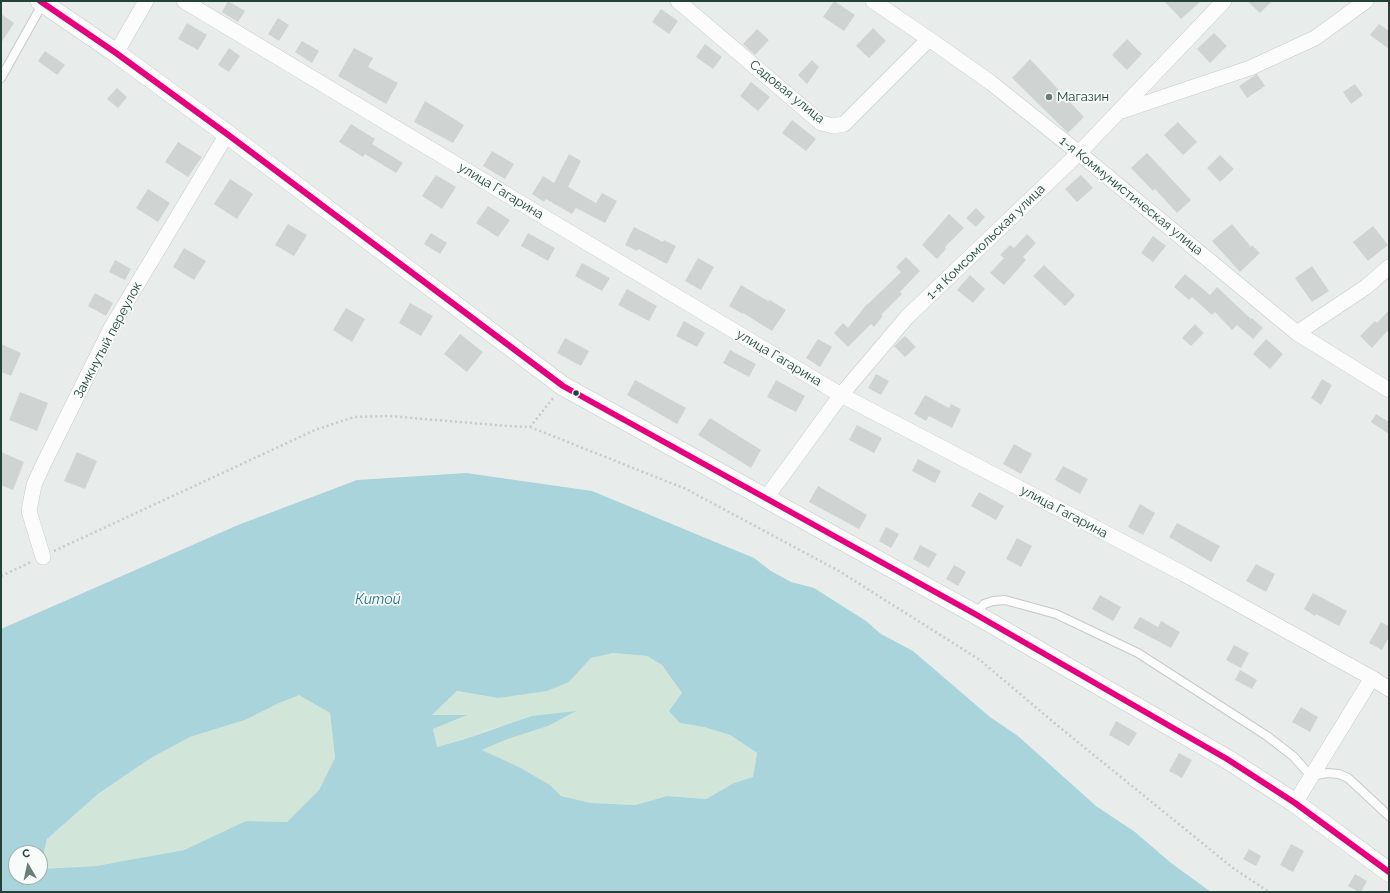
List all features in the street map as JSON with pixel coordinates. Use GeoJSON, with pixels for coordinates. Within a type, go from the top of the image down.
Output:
{"type":"FeatureCollection","features":[{"type":"Feature","properties":{"kind":"street"},"geometry":{"type":"LineString","coordinates":[[116,53],[146,1]]}},
{"type":"Feature","properties":{"kind":"street","name":"улица Гагарина"},"geometry":{"type":"LineString","coordinates":[[184,1],[841,395],[1184,574],[1372,678],[1389,689]]}},
{"type":"Feature","properties":{"kind":"street","name":"Садовая улица"},"geometry":{"type":"LineString","coordinates":[[678,1],[821,123],[833,126],[844,124],[929,38]]}},
{"type":"Feature","properties":{"kind":"street","name":"1-я Коммунистическая улица"},"geometry":{"type":"LineString","coordinates":[[873,1],[929,38],[990,82],[1079,152],[1296,333],[1389,390]]}},
{"type":"Feature","properties":{"kind":"street","name":"1-я Комсомольская улица"},"geometry":{"type":"LineString","coordinates":[[766,498],[841,395],[907,317],[1079,152],[1224,1]]}},
{"type":"Feature","properties":{"kind":"street"},"geometry":{"type":"LineString","coordinates":[[1117,113],[1250,68],[1315,38],[1366,1]]}},
{"type":"Feature","properties":{"kind":"street"},"geometry":{"type":"LineString","coordinates":[[42,2],[116,53],[227,134],[562,386],[975,614],[1228,759],[1296,803],[1389,872]]}},
{"type":"Feature","properties":{"kind":"street","name":"Замкнутый переулок"},"geometry":{"type":"LineString","coordinates":[[43,557],[29,510],[34,485],[43,464],[111,328],[227,134]]}},
{"type":"Feature","properties":{"kind":"street"},"geometry":{"type":"LineString","coordinates":[[1296,333],[1366,287],[1389,267]]}},
{"type":"Feature","properties":{"kind":"street"},"geometry":{"type":"LineString","coordinates":[[1366,287],[1389,278]]}},
{"type":"Feature","properties":{"kind":"street"},"geometry":{"type":"LineString","coordinates":[[1296,803],[1311,776],[1372,678]]}},
{"type":"Feature","properties":{"kind":"lane"},"geometry":{"type":"LineString","coordinates":[[1,78],[42,2]]}},
{"type":"Feature","properties":{"kind":"lane"},"geometry":{"type":"LineString","coordinates":[[975,614],[984,604],[993,601],[1005,600],[1056,614],[1138,653],[1267,736],[1293,756],[1311,776],[1327,773],[1339,774],[1348,778],[1389,816]]}},
{"type":"Feature","properties":{"kind":"path"},"geometry":{"type":"LineString","coordinates":[[530,426],[562,386]]}},
{"type":"Feature","properties":{"kind":"path"},"geometry":{"type":"LineString","coordinates":[[1,576],[315,430],[354,417],[389,416],[507,426],[530,426],[686,489],[839,571],[980,660],[1058,726],[1233,868],[1268,892]]}},
{"type":"Feature","properties":{"kind":"green space"},"geometry":{"type":"Polygon","coordinates":[[[613,653],[647,656],[662,665],[682,693],[680,722],[704,727],[730,735],[757,753],[753,777],[734,783],[706,799],[667,796],[635,805],[591,803],[561,796],[550,785],[519,767],[482,750],[505,740],[548,726],[574,711],[491,729],[465,739],[437,747],[433,729],[466,715],[431,716],[457,691],[498,698],[569,682],[591,658],[613,653]]]}},
{"type":"Feature","properties":{"kind":"green space"},"geometry":{"type":"Polygon","coordinates":[[[299,694],[330,713],[335,759],[319,790],[287,822],[246,821],[184,850],[96,866],[48,869],[48,845],[46,845],[47,839],[98,794],[151,758],[190,737],[245,720],[299,694]]]}},
{"type":"Feature","properties":{"kind":"water","name":"Китой"},"geometry":{"type":"Polygon","coordinates":[[[466,473],[592,491],[754,558],[771,571],[791,582],[814,588],[866,621],[881,634],[913,651],[990,717],[1018,736],[1096,806],[1135,832],[1171,863],[1211,892],[1,892],[1,629],[238,525],[357,480],[466,473]],[[613,653],[591,658],[569,682],[547,691],[498,698],[457,691],[432,715],[467,715],[433,729],[437,747],[532,716],[576,711],[548,726],[505,740],[482,750],[519,767],[550,785],[561,796],[591,803],[635,805],[667,796],[706,799],[734,783],[753,777],[757,753],[730,735],[704,727],[680,723],[669,711],[682,693],[662,665],[647,656],[613,653]],[[299,695],[245,720],[190,737],[151,758],[98,794],[47,839],[46,845],[8,845],[8,885],[48,885],[48,869],[96,866],[184,850],[246,821],[287,822],[319,790],[335,758],[330,713],[299,695]]]}},
{"type":"Feature","properties":{"kind":"building"},"geometry":{"type":"Polygon","coordinates":[[[228,1],[245,11],[238,22],[222,12],[228,1]]]}},
{"type":"Feature","properties":{"kind":"building"},"geometry":{"type":"Polygon","coordinates":[[[834,1],[855,15],[844,31],[823,17],[834,1]]]}},
{"type":"Feature","properties":{"kind":"building"},"geometry":{"type":"Polygon","coordinates":[[[1164,1],[1201,1],[1181,19],[1164,1]]]}},
{"type":"Feature","properties":{"kind":"building"},"geometry":{"type":"Polygon","coordinates":[[[1247,1],[1272,1],[1260,13],[1247,1]]]}},
{"type":"Feature","properties":{"kind":"building"},"geometry":{"type":"Polygon","coordinates":[[[661,9],[678,21],[669,34],[652,22],[661,9]]]}},
{"type":"Feature","properties":{"kind":"building"},"geometry":{"type":"Polygon","coordinates":[[[1,14],[14,23],[1,43],[1,14]]]}},
{"type":"Feature","properties":{"kind":"building"},"geometry":{"type":"Polygon","coordinates":[[[278,18],[289,25],[279,41],[268,34],[278,18]]]}},
{"type":"Feature","properties":{"kind":"building"},"geometry":{"type":"Polygon","coordinates":[[[187,23],[207,35],[198,50],[178,39],[187,23]]]}},
{"type":"Feature","properties":{"kind":"building"},"geometry":{"type":"Polygon","coordinates":[[[1379,24],[1389,31],[1389,49],[1370,35],[1379,24]]]}},
{"type":"Feature","properties":{"kind":"building"},"geometry":{"type":"Polygon","coordinates":[[[873,28],[886,41],[869,58],[856,46],[873,28]]]}},
{"type":"Feature","properties":{"kind":"building"},"geometry":{"type":"Polygon","coordinates":[[[757,29],[769,40],[755,55],[743,44],[757,29]]]}},
{"type":"Feature","properties":{"kind":"building"},"geometry":{"type":"Polygon","coordinates":[[[1214,33],[1227,46],[1210,63],[1197,49],[1214,33]]]}},
{"type":"Feature","properties":{"kind":"building"},"geometry":{"type":"Polygon","coordinates":[[[1127,39],[1142,54],[1127,70],[1112,55],[1127,39]]]}},
{"type":"Feature","properties":{"kind":"building"},"geometry":{"type":"Polygon","coordinates":[[[302,41],[319,51],[312,63],[295,52],[302,41]]]}},
{"type":"Feature","properties":{"kind":"building"},"geometry":{"type":"Polygon","coordinates":[[[705,44],[722,57],[713,69],[696,57],[705,44]]]}},
{"type":"Feature","properties":{"kind":"building"},"geometry":{"type":"Polygon","coordinates":[[[229,48],[240,56],[229,72],[218,65],[229,48]]]}},
{"type":"Feature","properties":{"kind":"building"},"geometry":{"type":"Polygon","coordinates":[[[354,48],[373,58],[368,67],[398,83],[386,104],[338,76],[354,48]]]}},
{"type":"Feature","properties":{"kind":"building"},"geometry":{"type":"Polygon","coordinates":[[[45,51],[65,65],[57,75],[38,61],[45,51]]]}},
{"type":"Feature","properties":{"kind":"building","name":"Магазин"},"geometry":{"type":"Polygon","coordinates":[[[1030,59],[1084,117],[1068,133],[1012,78],[1030,59]]]}},
{"type":"Feature","properties":{"kind":"building"},"geometry":{"type":"Polygon","coordinates":[[[812,60],[819,67],[807,84],[798,75],[812,60]]]}},
{"type":"Feature","properties":{"kind":"building"},"geometry":{"type":"Polygon","coordinates":[[[1257,74],[1265,86],[1247,98],[1239,86],[1257,74]]]}},
{"type":"Feature","properties":{"kind":"building"},"geometry":{"type":"Polygon","coordinates":[[[751,82],[770,97],[758,111],[740,96],[751,82]]]}},
{"type":"Feature","properties":{"kind":"building"},"geometry":{"type":"Polygon","coordinates":[[[1355,84],[1363,95],[1351,104],[1343,92],[1355,84]]]}},
{"type":"Feature","properties":{"kind":"building"},"geometry":{"type":"Polygon","coordinates":[[[117,88],[127,97],[118,108],[107,99],[117,88]]]}},
{"type":"Feature","properties":{"kind":"building"},"geometry":{"type":"Polygon","coordinates":[[[425,101],[464,125],[453,143],[414,122],[425,101]]]}},
{"type":"Feature","properties":{"kind":"building"},"geometry":{"type":"Polygon","coordinates":[[[792,120],[816,139],[806,151],[782,133],[792,120]]]}},
{"type":"Feature","properties":{"kind":"building"},"geometry":{"type":"Polygon","coordinates":[[[1178,122],[1197,142],[1183,155],[1164,135],[1178,122]]]}},
{"type":"Feature","properties":{"kind":"building"},"geometry":{"type":"Polygon","coordinates":[[[351,124],[375,139],[372,144],[403,163],[396,173],[365,154],[363,157],[339,142],[351,124]]]}},
{"type":"Feature","properties":{"kind":"building"},"geometry":{"type":"Polygon","coordinates":[[[178,142],[202,157],[188,177],[165,162],[178,142]]]}},
{"type":"Feature","properties":{"kind":"building"},"geometry":{"type":"Polygon","coordinates":[[[492,151],[514,164],[505,179],[483,166],[492,151]]]}},
{"type":"Feature","properties":{"kind":"building"},"geometry":{"type":"Polygon","coordinates":[[[1147,153],[1191,200],[1177,213],[1155,189],[1153,191],[1131,168],[1147,153]]]}},
{"type":"Feature","properties":{"kind":"building"},"geometry":{"type":"Polygon","coordinates":[[[569,154],[581,161],[568,187],[596,203],[602,193],[617,201],[605,223],[576,208],[572,214],[546,199],[544,202],[532,194],[543,176],[554,183],[569,154]]]}},
{"type":"Feature","properties":{"kind":"building"},"geometry":{"type":"Polygon","coordinates":[[[1220,155],[1234,169],[1220,182],[1207,168],[1220,155]]]}},
{"type":"Feature","properties":{"kind":"building"},"geometry":{"type":"Polygon","coordinates":[[[436,175],[456,187],[442,209],[422,196],[436,175]]]}},
{"type":"Feature","properties":{"kind":"building"},"geometry":{"type":"Polygon","coordinates":[[[1081,175],[1093,188],[1077,202],[1065,189],[1081,175]]]}},
{"type":"Feature","properties":{"kind":"building"},"geometry":{"type":"Polygon","coordinates":[[[230,179],[253,194],[237,219],[214,204],[230,179]]]}},
{"type":"Feature","properties":{"kind":"building"},"geometry":{"type":"Polygon","coordinates":[[[148,189],[170,203],[158,222],[136,208],[148,189]]]}},
{"type":"Feature","properties":{"kind":"building"},"geometry":{"type":"Polygon","coordinates":[[[488,206],[510,220],[498,237],[476,223],[488,206]]]}},
{"type":"Feature","properties":{"kind":"building"},"geometry":{"type":"Polygon","coordinates":[[[976,208],[985,217],[976,227],[966,218],[976,208]]]}},
{"type":"Feature","properties":{"kind":"building"},"geometry":{"type":"Polygon","coordinates":[[[949,214],[964,228],[945,247],[946,249],[937,259],[922,245],[949,214]]]}},
{"type":"Feature","properties":{"kind":"building"},"geometry":{"type":"Polygon","coordinates":[[[288,224],[307,235],[294,256],[275,245],[288,224]]]}},
{"type":"Feature","properties":{"kind":"building"},"geometry":{"type":"Polygon","coordinates":[[[1232,224],[1251,247],[1252,245],[1260,253],[1240,272],[1212,241],[1232,224]]]}},
{"type":"Feature","properties":{"kind":"building"},"geometry":{"type":"Polygon","coordinates":[[[1373,226],[1388,245],[1368,261],[1353,242],[1373,226]]]}},
{"type":"Feature","properties":{"kind":"building"},"geometry":{"type":"Polygon","coordinates":[[[634,227],[663,242],[664,240],[676,246],[667,264],[638,249],[637,251],[625,245],[634,227]]]}},
{"type":"Feature","properties":{"kind":"building"},"geometry":{"type":"Polygon","coordinates":[[[431,233],[447,243],[440,254],[424,244],[431,233]]]}},
{"type":"Feature","properties":{"kind":"building"},"geometry":{"type":"Polygon","coordinates":[[[528,233],[555,248],[548,261],[521,246],[528,233]]]}},
{"type":"Feature","properties":{"kind":"building"},"geometry":{"type":"Polygon","coordinates":[[[1027,234],[1036,243],[1023,257],[1026,260],[1004,285],[990,273],[1004,258],[1000,255],[1010,245],[1014,248],[1027,234]]]}},
{"type":"Feature","properties":{"kind":"building"},"geometry":{"type":"Polygon","coordinates":[[[1153,236],[1166,246],[1153,262],[1141,253],[1153,236]]]}},
{"type":"Feature","properties":{"kind":"building"},"geometry":{"type":"Polygon","coordinates":[[[184,248],[206,261],[194,280],[173,267],[184,248]]]}},
{"type":"Feature","properties":{"kind":"building"},"geometry":{"type":"Polygon","coordinates":[[[906,257],[920,271],[900,292],[902,294],[881,315],[883,316],[874,327],[871,324],[848,347],[834,333],[843,323],[848,328],[867,304],[901,272],[896,267],[906,257]]]}},
{"type":"Feature","properties":{"kind":"building"},"geometry":{"type":"Polygon","coordinates":[[[698,258],[714,267],[701,290],[685,281],[698,258]]]}},
{"type":"Feature","properties":{"kind":"building"},"geometry":{"type":"Polygon","coordinates":[[[115,260],[131,269],[125,280],[109,272],[115,260]]]}},
{"type":"Feature","properties":{"kind":"building"},"geometry":{"type":"Polygon","coordinates":[[[582,263],[610,278],[602,291],[575,276],[582,263]]]}},
{"type":"Feature","properties":{"kind":"building"},"geometry":{"type":"Polygon","coordinates":[[[1044,265],[1075,295],[1065,306],[1033,276],[1044,265]]]}},
{"type":"Feature","properties":{"kind":"building"},"geometry":{"type":"Polygon","coordinates":[[[1312,266],[1329,291],[1312,302],[1295,278],[1312,266]]]}},
{"type":"Feature","properties":{"kind":"building"},"geometry":{"type":"Polygon","coordinates":[[[1185,274],[1210,295],[1217,287],[1251,319],[1252,318],[1263,328],[1253,339],[1237,325],[1232,330],[1215,312],[1212,315],[1192,297],[1189,300],[1174,287],[1185,274]]]}},
{"type":"Feature","properties":{"kind":"building"},"geometry":{"type":"Polygon","coordinates":[[[970,275],[985,289],[973,303],[957,290],[970,275]]]}},
{"type":"Feature","properties":{"kind":"building"},"geometry":{"type":"Polygon","coordinates":[[[741,285],[786,310],[772,331],[729,306],[741,285]]]}},
{"type":"Feature","properties":{"kind":"building"},"geometry":{"type":"Polygon","coordinates":[[[627,289],[657,306],[649,321],[618,305],[627,289]]]}},
{"type":"Feature","properties":{"kind":"building"},"geometry":{"type":"Polygon","coordinates":[[[95,293],[113,303],[106,316],[88,306],[95,293]]]}},
{"type":"Feature","properties":{"kind":"building"},"geometry":{"type":"Polygon","coordinates":[[[410,303],[433,316],[421,336],[399,323],[410,303]]]}},
{"type":"Feature","properties":{"kind":"building"},"geometry":{"type":"Polygon","coordinates":[[[346,308],[365,319],[352,342],[333,330],[346,308]]]}},
{"type":"Feature","properties":{"kind":"building"},"geometry":{"type":"Polygon","coordinates":[[[1389,310],[1389,329],[1372,348],[1360,336],[1375,321],[1377,323],[1389,310]]]}},
{"type":"Feature","properties":{"kind":"building"},"geometry":{"type":"Polygon","coordinates":[[[684,321],[705,333],[697,347],[676,336],[684,321]]]}},
{"type":"Feature","properties":{"kind":"building"},"geometry":{"type":"Polygon","coordinates":[[[1195,324],[1204,333],[1191,346],[1182,338],[1195,324]]]}},
{"type":"Feature","properties":{"kind":"building"},"geometry":{"type":"Polygon","coordinates":[[[460,334],[483,352],[467,372],[444,354],[460,334]]]}},
{"type":"Feature","properties":{"kind":"building"},"geometry":{"type":"Polygon","coordinates":[[[905,336],[916,347],[905,357],[894,346],[905,336]]]}},
{"type":"Feature","properties":{"kind":"building"},"geometry":{"type":"Polygon","coordinates":[[[565,338],[589,351],[581,366],[557,353],[565,338]]]}},
{"type":"Feature","properties":{"kind":"building"},"geometry":{"type":"Polygon","coordinates":[[[818,339],[832,347],[820,367],[806,358],[818,339]]]}},
{"type":"Feature","properties":{"kind":"building"},"geometry":{"type":"Polygon","coordinates":[[[1266,339],[1283,354],[1270,369],[1253,354],[1266,339]]]}},
{"type":"Feature","properties":{"kind":"building"},"geometry":{"type":"Polygon","coordinates":[[[1,344],[21,353],[11,376],[1,372],[1,344]]]}},
{"type":"Feature","properties":{"kind":"building"},"geometry":{"type":"Polygon","coordinates":[[[730,350],[756,364],[749,377],[723,363],[730,350]]]}},
{"type":"Feature","properties":{"kind":"building"},"geometry":{"type":"Polygon","coordinates":[[[876,374],[889,381],[881,395],[868,388],[876,374]]]}},
{"type":"Feature","properties":{"kind":"building"},"geometry":{"type":"Polygon","coordinates":[[[1322,379],[1332,385],[1321,405],[1311,398],[1322,379]]]}},
{"type":"Feature","properties":{"kind":"building"},"geometry":{"type":"Polygon","coordinates":[[[635,380],[686,408],[677,424],[627,395],[635,380]]]}},
{"type":"Feature","properties":{"kind":"building"},"geometry":{"type":"Polygon","coordinates":[[[776,380],[805,396],[796,412],[767,397],[776,380]]]}},
{"type":"Feature","properties":{"kind":"building"},"geometry":{"type":"Polygon","coordinates":[[[20,392],[48,403],[37,431],[9,420],[20,392]]]}},
{"type":"Feature","properties":{"kind":"building"},"geometry":{"type":"Polygon","coordinates":[[[925,395],[949,408],[951,404],[961,409],[952,428],[929,416],[926,421],[914,414],[925,395]]]}},
{"type":"Feature","properties":{"kind":"building"},"geometry":{"type":"Polygon","coordinates":[[[1376,414],[1389,422],[1389,434],[1371,422],[1376,414]]]}},
{"type":"Feature","properties":{"kind":"building"},"geometry":{"type":"Polygon","coordinates":[[[710,418],[761,450],[751,468],[698,435],[710,418]]]}},
{"type":"Feature","properties":{"kind":"building"},"geometry":{"type":"Polygon","coordinates":[[[857,425],[882,438],[874,453],[849,440],[857,425]]]}},
{"type":"Feature","properties":{"kind":"building"},"geometry":{"type":"Polygon","coordinates":[[[1014,444],[1032,454],[1021,474],[1003,464],[1014,444]]]}},
{"type":"Feature","properties":{"kind":"building"},"geometry":{"type":"Polygon","coordinates":[[[1,452],[24,462],[13,490],[1,485],[1,452]]]}},
{"type":"Feature","properties":{"kind":"building"},"geometry":{"type":"Polygon","coordinates":[[[77,452],[97,461],[85,489],[64,481],[77,452]]]}},
{"type":"Feature","properties":{"kind":"building"},"geometry":{"type":"Polygon","coordinates":[[[918,459],[941,471],[935,483],[912,471],[918,459]]]}},
{"type":"Feature","properties":{"kind":"building"},"geometry":{"type":"Polygon","coordinates":[[[1063,466],[1088,479],[1080,494],[1055,480],[1063,466]]]}},
{"type":"Feature","properties":{"kind":"building"},"geometry":{"type":"Polygon","coordinates":[[[818,486],[867,515],[859,529],[809,502],[818,486]]]}},
{"type":"Feature","properties":{"kind":"building"},"geometry":{"type":"Polygon","coordinates":[[[979,492],[1004,506],[996,520],[971,506],[979,492]]]}},
{"type":"Feature","properties":{"kind":"building"},"geometry":{"type":"Polygon","coordinates":[[[1140,504],[1155,513],[1143,535],[1128,527],[1140,504]]]}},
{"type":"Feature","properties":{"kind":"building"},"geometry":{"type":"Polygon","coordinates":[[[1177,523],[1220,546],[1211,562],[1169,537],[1177,523]]]}},
{"type":"Feature","properties":{"kind":"building"},"geometry":{"type":"Polygon","coordinates":[[[886,527],[899,534],[891,548],[879,541],[886,527]]]}},
{"type":"Feature","properties":{"kind":"building"},"geometry":{"type":"Polygon","coordinates":[[[1017,538],[1032,546],[1021,567],[1006,559],[1017,538]]]}},
{"type":"Feature","properties":{"kind":"building"},"geometry":{"type":"Polygon","coordinates":[[[920,545],[937,554],[929,568],[913,559],[920,545]]]}},
{"type":"Feature","properties":{"kind":"building"},"geometry":{"type":"Polygon","coordinates":[[[1256,564],[1275,574],[1266,592],[1246,581],[1256,564]]]}},
{"type":"Feature","properties":{"kind":"building"},"geometry":{"type":"Polygon","coordinates":[[[954,565],[966,572],[958,586],[946,579],[954,565]]]}},
{"type":"Feature","properties":{"kind":"building"},"geometry":{"type":"Polygon","coordinates":[[[1313,593],[1347,611],[1339,626],[1316,614],[1315,616],[1304,609],[1313,593]]]}},
{"type":"Feature","properties":{"kind":"building"},"geometry":{"type":"Polygon","coordinates":[[[1100,595],[1121,607],[1113,621],[1092,609],[1100,595]]]}},
{"type":"Feature","properties":{"kind":"building"},"geometry":{"type":"Polygon","coordinates":[[[1140,617],[1158,627],[1161,621],[1180,632],[1171,648],[1133,628],[1140,617]]]}},
{"type":"Feature","properties":{"kind":"building"},"geometry":{"type":"Polygon","coordinates":[[[1381,622],[1389,626],[1389,637],[1382,650],[1369,643],[1381,622]]]}},
{"type":"Feature","properties":{"kind":"building"},"geometry":{"type":"Polygon","coordinates":[[[1234,645],[1249,653],[1241,668],[1226,660],[1234,645]]]}},
{"type":"Feature","properties":{"kind":"building"},"geometry":{"type":"Polygon","coordinates":[[[1240,670],[1257,680],[1252,689],[1235,680],[1240,670]]]}},
{"type":"Feature","properties":{"kind":"building"},"geometry":{"type":"Polygon","coordinates":[[[1301,707],[1318,717],[1310,732],[1292,722],[1301,707]]]}},
{"type":"Feature","properties":{"kind":"building"},"geometry":{"type":"Polygon","coordinates":[[[1116,721],[1137,733],[1129,746],[1109,735],[1116,721]]]}},
{"type":"Feature","properties":{"kind":"building"},"geometry":{"type":"Polygon","coordinates":[[[1179,753],[1192,760],[1182,778],[1169,771],[1179,753]]]}},
{"type":"Feature","properties":{"kind":"building"},"geometry":{"type":"Polygon","coordinates":[[[1291,844],[1304,851],[1293,872],[1280,865],[1291,844]]]}},
{"type":"Feature","properties":{"kind":"building"},"geometry":{"type":"Polygon","coordinates":[[[1249,849],[1261,856],[1256,866],[1243,859],[1249,849]]]}},
{"type":"Feature","properties":{"kind":"building"},"geometry":{"type":"Polygon","coordinates":[[[1355,874],[1367,881],[1361,892],[1348,886],[1355,874]]]}},
{"type":"Feature","properties":{"kind":"transit line"},"geometry":{"type":"LineString","coordinates":[[40,1],[116,53],[227,134],[563,386],[975,614],[1227,759],[1295,803],[1389,872]]}},
{"type":"Feature","properties":{"kind":"place","name":"Магазин"},"geometry":{"type":"Point","coordinates":[1049,97]}}]}
